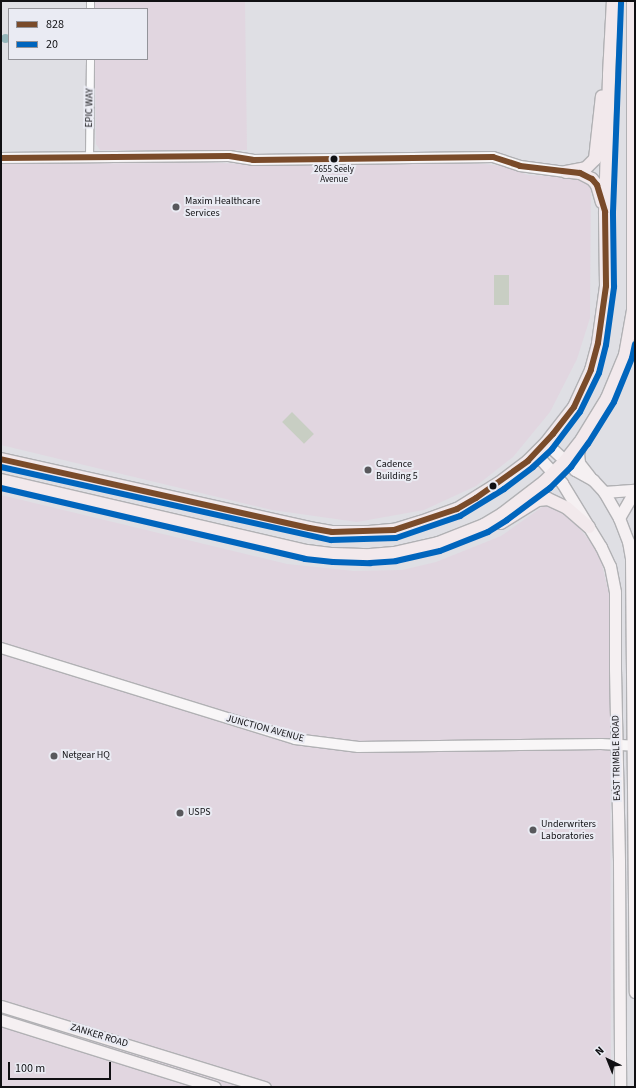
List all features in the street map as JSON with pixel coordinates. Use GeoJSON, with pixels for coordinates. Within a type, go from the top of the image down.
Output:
{"type":"FeatureCollection","features":[{"type":"Feature","properties":{"kind":"highway"},"geometry":{"type":"LineString","coordinates":[[1,480],[307,551],[333,554],[370,555],[394,553],[438,543],[484,524],[502,514],[554,472],[565,461],[582,439],[607,398],[625,355],[633,310],[633,1]]}},
{"type":"Feature","properties":{"kind":"highway"},"geometry":{"type":"LineString","coordinates":[[1,459],[332,532],[394,530],[457,509],[499,483],[536,454],[574,406],[591,370],[598,343],[606,286],[605,212],[609,74],[613,7]]}},
{"type":"Feature","properties":{"kind":"highway"},"geometry":{"type":"LineString","coordinates":[[566,172],[586,168],[595,159],[599,115],[603,92],[609,74]]}},
{"type":"Feature","properties":{"kind":"highway"},"geometry":{"type":"LineString","coordinates":[[566,172],[580,173],[592,179],[597,185],[605,212]]}},
{"type":"Feature","properties":{"kind":"highway"},"geometry":{"type":"LineString","coordinates":[[484,524],[503,522],[538,500],[548,499],[567,508],[589,527]]}},
{"type":"Feature","properties":{"kind":"main road"},"geometry":{"type":"LineString","coordinates":[[1,158],[89,156],[139,158],[229,156],[253,160],[493,157],[520,166],[566,172]]}},
{"type":"Feature","properties":{"kind":"main road","name":"EAST TRIMBLE ROAD"},"geometry":{"type":"LineString","coordinates":[[582,439],[578,453],[579,463],[604,492],[619,518],[628,541],[632,576],[635,992]]}},
{"type":"Feature","properties":{"kind":"main road","name":"EAST TRIMBLE ROAD"},"geometry":{"type":"LineString","coordinates":[[546,443],[575,470],[593,480]]}},
{"type":"Feature","properties":{"kind":"main road","name":"EAST TRIMBLE ROAD"},"geometry":{"type":"LineString","coordinates":[[536,454],[554,472],[589,527],[610,566],[616,592],[615,669],[620,1087]]}},
{"type":"Feature","properties":{"kind":"main road"},"geometry":{"type":"LineString","coordinates":[[604,492],[635,490],[619,518]]}},
{"type":"Feature","properties":{"kind":"main road","name":"JUNCTION AVENUE"},"geometry":{"type":"LineString","coordinates":[[1,648],[295,739],[358,747],[634,746]]}},
{"type":"Feature","properties":{"kind":"main road"},"geometry":{"type":"LineString","coordinates":[[634,828],[635,816]]}},
{"type":"Feature","properties":{"kind":"main road","name":"ZANKER ROAD"},"geometry":{"type":"LineString","coordinates":[[1,1006],[265,1087]]}},
{"type":"Feature","properties":{"kind":"main road","name":"ZANKER ROAD"},"geometry":{"type":"LineString","coordinates":[[1,1020],[215,1087]]}},
{"type":"Feature","properties":{"kind":"street","name":"EPIC WAY"},"geometry":{"type":"LineString","coordinates":[[89,156],[90,60]]}},
{"type":"Feature","properties":{"kind":"shaded area"},"geometry":{"type":"Polygon","coordinates":[[[94,1],[245,1],[247,150],[100,150],[96,144],[95,60],[148,60],[148,8],[94,8],[94,1]]]}},
{"type":"Feature","properties":{"kind":"shaded area"},"geometry":{"type":"Polygon","coordinates":[[[1,164],[484,164],[503,166],[528,175],[576,178],[591,183],[590,318],[577,359],[550,412],[513,457],[476,486],[424,510],[357,522],[272,510],[1,445],[1,164]]]}},
{"type":"Feature","properties":{"kind":"shaded area"},"geometry":{"type":"Polygon","coordinates":[[[494,275],[509,275],[509,305],[494,305],[494,275]]]}},
{"type":"Feature","properties":{"kind":"shaded area"},"geometry":{"type":"Polygon","coordinates":[[[292,412],[314,434],[304,444],[282,422],[292,412]]]}},
{"type":"Feature","properties":{"kind":"shaded area"},"geometry":{"type":"Polygon","coordinates":[[[1,495],[287,564],[354,571],[402,570],[436,562],[501,536],[545,505],[564,509],[600,557],[610,598],[611,1087],[1,1087],[1,495]]]}},
{"type":"Feature","properties":{"kind":"water"},"geometry":{"type":"Polygon","coordinates":[[[3,34],[7,34],[8,41],[3,42],[1,40],[1,36],[3,34]]]}},
{"type":"Feature","properties":{"kind":"transit line","name":"20"},"geometry":{"type":"LineString","coordinates":[[1,467],[331,540],[396,538],[460,516],[504,489],[533,467],[552,449],[580,412],[599,373],[606,345],[614,287],[613,212],[621,1]]}},
{"type":"Feature","properties":{"kind":"transit line","name":"828"},"geometry":{"type":"LineString","coordinates":[[1,158],[229,156],[253,160],[493,157],[520,166],[580,173],[592,179],[597,185],[605,212],[606,286],[598,343],[591,370],[574,407],[553,434],[528,461],[476,498],[457,509],[394,530],[332,532],[309,528],[1,459]]}},
{"type":"Feature","properties":{"kind":"transit line","name":"20"},"geometry":{"type":"LineString","coordinates":[[1,488],[305,559],[333,562],[370,563],[396,561],[440,551],[488,532],[507,520],[550,488],[571,467],[588,444],[614,402],[632,358],[635,344]]}},
{"type":"Feature","properties":{"kind":"place","name":"2655 Seely Avenue"},"geometry":{"type":"Point","coordinates":[334,159]}},
{"type":"Feature","properties":{"kind":"place","name":"Maxim Healthcare Services"},"geometry":{"type":"Point","coordinates":[176,207]}},
{"type":"Feature","properties":{"kind":"place","name":"Cadence Building 5"},"geometry":{"type":"Point","coordinates":[368,470]}},
{"type":"Feature","properties":{"kind":"place","name":"Netgear HQ"},"geometry":{"type":"Point","coordinates":[54,756]}},
{"type":"Feature","properties":{"kind":"place","name":"USPS"},"geometry":{"type":"Point","coordinates":[180,813]}},
{"type":"Feature","properties":{"kind":"place","name":"Underwriters Laboratories"},"geometry":{"type":"Point","coordinates":[533,830]}}]}
